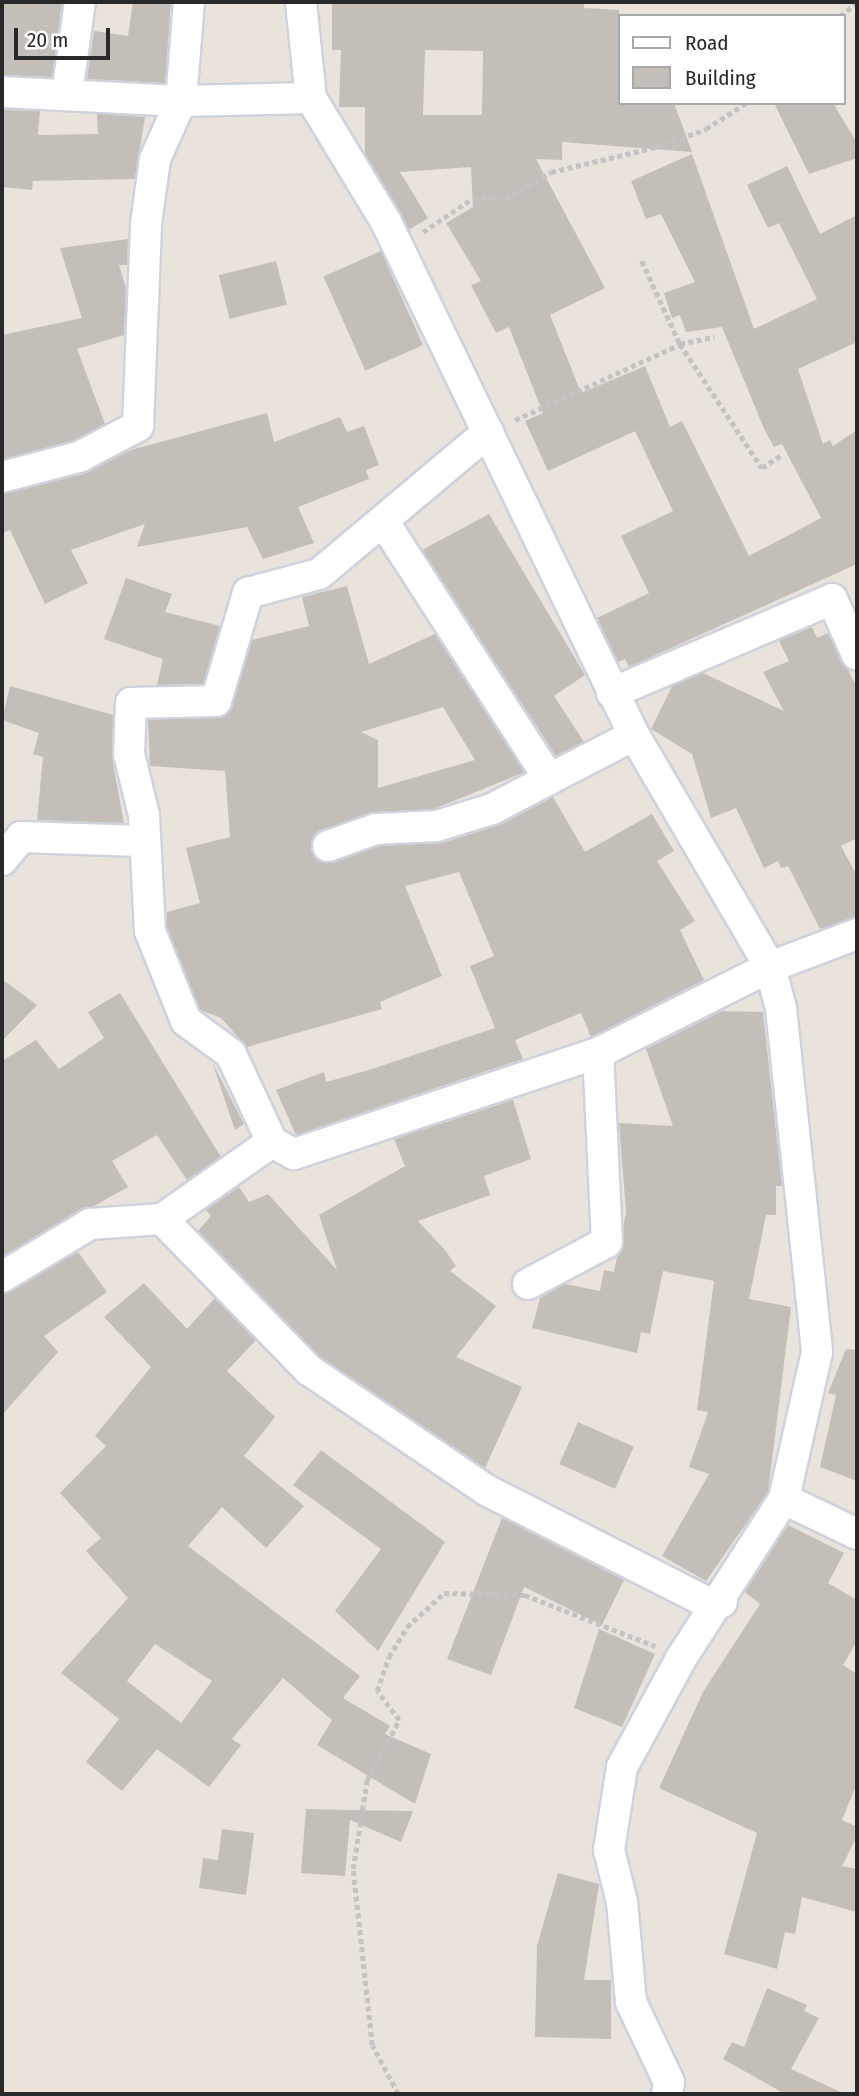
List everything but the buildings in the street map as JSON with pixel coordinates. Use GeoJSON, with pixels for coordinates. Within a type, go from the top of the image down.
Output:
{"type":"FeatureCollection","features":[{"type":"Feature","properties":{"kind":"street"},"geometry":{"type":"LineString","coordinates":[[67,94],[80,2]]}},
{"type":"Feature","properties":{"kind":"street"},"geometry":{"type":"LineString","coordinates":[[2,477],[79,457],[138,426],[146,223],[155,159],[181,101],[189,2]]}},
{"type":"Feature","properties":{"kind":"street"},"geometry":{"type":"LineString","coordinates":[[301,2],[311,98],[396,244],[634,735],[771,967],[781,1008],[817,1352],[784,1499],[722,1602],[682,1657],[622,1768],[609,1850],[622,1902],[632,2002],[668,2082],[667,2094]]}},
{"type":"Feature","properties":{"kind":"street"},"geometry":{"type":"LineString","coordinates":[[2,92],[181,101],[311,98]]}},
{"type":"Feature","properties":{"kind":"street"},"geometry":{"type":"LineString","coordinates":[[488,432],[384,524],[319,574],[248,593],[216,701],[131,703],[129,754],[144,815],[141,841],[150,931],[186,1021],[231,1054],[272,1142],[295,1154],[598,1052],[771,967],[857,933]]}},
{"type":"Feature","properties":{"kind":"street"},"geometry":{"type":"LineString","coordinates":[[384,524],[549,778]]}},
{"type":"Feature","properties":{"kind":"street"},"geometry":{"type":"LineString","coordinates":[[612,693],[832,599],[857,655]]}},
{"type":"Feature","properties":{"kind":"street"},"geometry":{"type":"LineString","coordinates":[[328,846],[376,829],[437,827],[481,813],[634,735]]}},
{"type":"Feature","properties":{"kind":"street"},"geometry":{"type":"LineString","coordinates":[[2,860],[21,837],[141,841]]}},
{"type":"Feature","properties":{"kind":"street"},"geometry":{"type":"LineString","coordinates":[[528,1284],[607,1242],[598,1052]]}},
{"type":"Feature","properties":{"kind":"street"},"geometry":{"type":"LineString","coordinates":[[2,1277],[90,1224],[162,1219],[272,1142]]}},
{"type":"Feature","properties":{"kind":"street"},"geometry":{"type":"LineString","coordinates":[[162,1219],[309,1370],[486,1490],[711,1604],[722,1602]]}},
{"type":"Feature","properties":{"kind":"street"},"geometry":{"type":"LineString","coordinates":[[784,1499],[857,1534]]}},
{"type":"Feature","properties":{"kind":"path"},"geometry":{"type":"LineString","coordinates":[[843,14],[857,3]]}},
{"type":"Feature","properties":{"kind":"path"},"geometry":{"type":"LineString","coordinates":[[396,244],[473,198],[505,199],[551,172],[656,147],[706,129],[743,105]]}},
{"type":"Feature","properties":{"kind":"path"},"geometry":{"type":"LineString","coordinates":[[642,261],[680,344],[762,468],[783,454]]}},
{"type":"Feature","properties":{"kind":"path"},"geometry":{"type":"LineString","coordinates":[[488,432],[680,344],[714,337]]}},
{"type":"Feature","properties":{"kind":"path"},"geometry":{"type":"LineString","coordinates":[[398,2094],[372,2045],[353,1869],[367,1780],[399,1720],[377,1691],[407,1627],[444,1593],[525,1595],[682,1657]]}}]}
